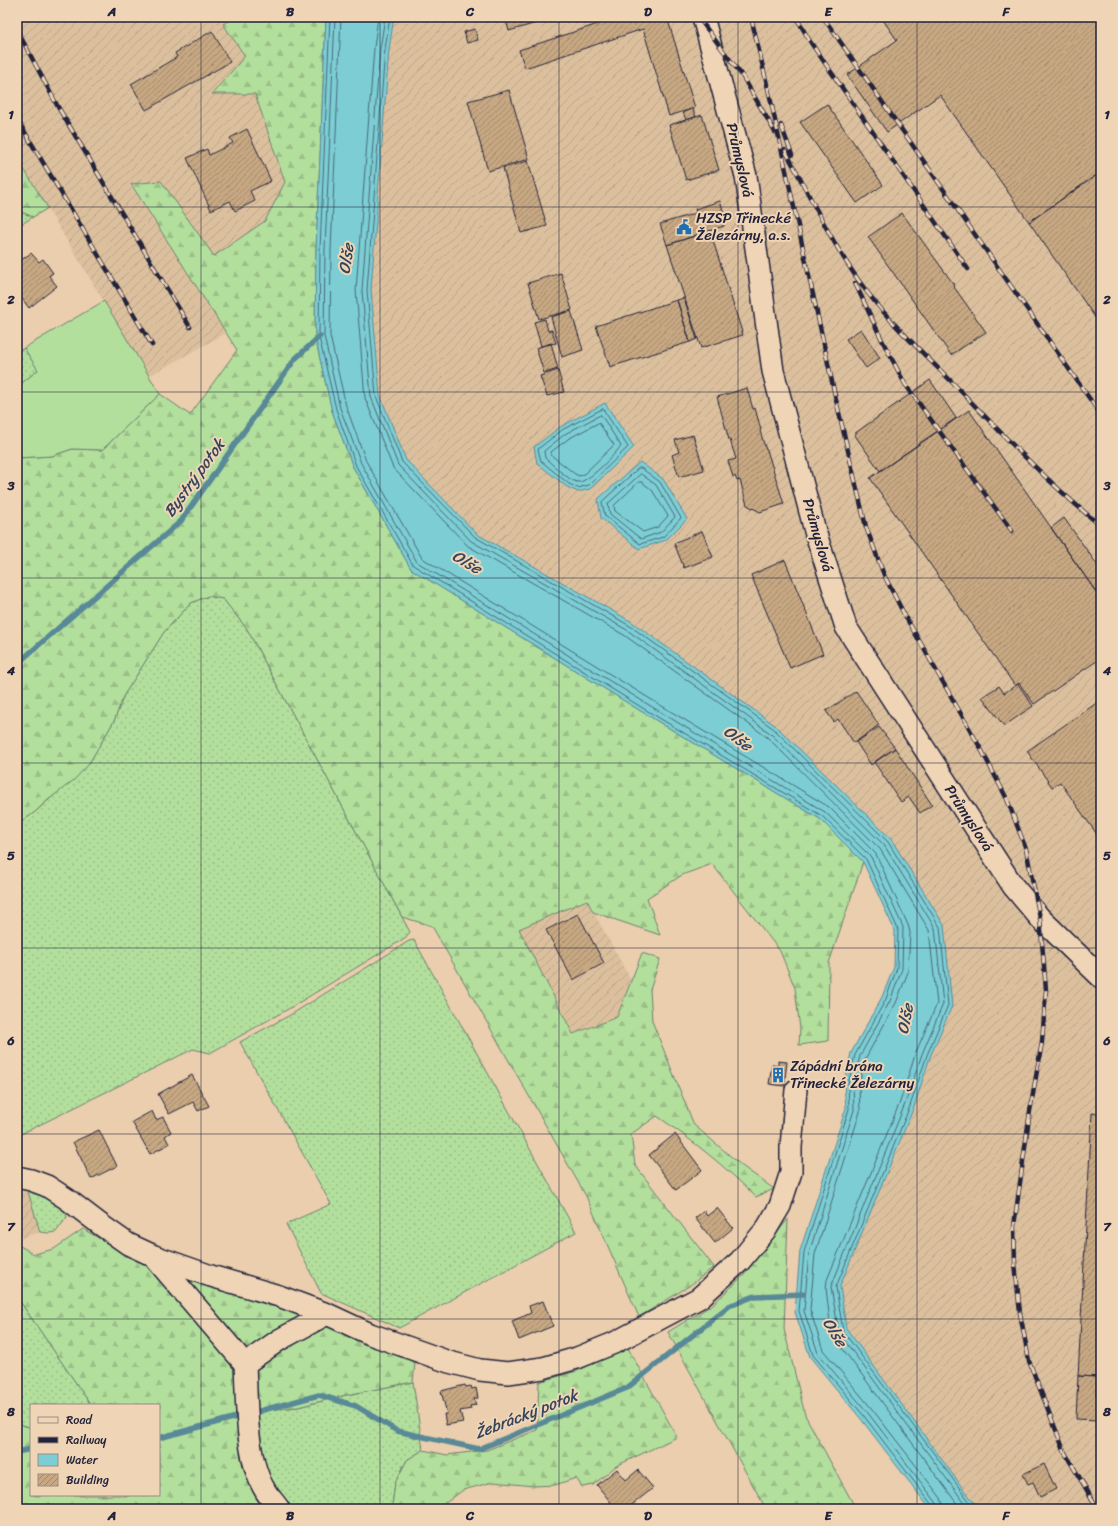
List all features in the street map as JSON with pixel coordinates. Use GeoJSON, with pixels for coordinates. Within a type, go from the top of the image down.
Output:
{"type":"FeatureCollection","features":[{"type":"Feature","properties":{"kind":"street","name":"Průmyslová"},"geometry":{"type":"LineString","coordinates":[[703,17],[746,176],[773,371],[815,531],[846,627],[1013,886],[1040,918],[1101,978]]}},
{"type":"Feature","properties":{"kind":"street"},"geometry":{"type":"LineString","coordinates":[[17,1177],[47,1186],[128,1244],[154,1256],[210,1276],[279,1296],[327,1314],[370,1334],[449,1362],[480,1370],[508,1373],[543,1368],[577,1358],[614,1343],[699,1298],[740,1261],[767,1228],[780,1206],[791,1172],[791,1147],[796,1090]]}},
{"type":"Feature","properties":{"kind":"street"},"geometry":{"type":"LineString","coordinates":[[154,1256],[245,1364],[248,1428],[256,1469],[265,1491],[279,1509]]}},
{"type":"Feature","properties":{"kind":"street"},"geometry":{"type":"LineString","coordinates":[[245,1364],[279,1340],[327,1314]]}},
{"type":"Feature","properties":{"kind":"shaded area"},"geometry":{"type":"Polygon","coordinates":[[[17,17],[237,17],[223,24],[245,56],[213,94],[255,94],[285,182],[265,221],[214,257],[161,181],[131,184],[226,333],[149,376],[17,158],[17,17]]]}},
{"type":"Feature","properties":{"kind":"shaded area"},"geometry":{"type":"Polygon","coordinates":[[[394,17],[1101,17],[1101,1509],[980,1509],[964,1490],[846,1328],[840,1286],[914,1107],[930,1057],[944,925],[632,622],[477,534],[406,460],[380,395],[371,289],[389,49],[394,17]]]}},
{"type":"Feature","properties":{"kind":"shaded area"},"geometry":{"type":"Polygon","coordinates":[[[587,900],[631,980],[617,1017],[573,1034],[519,929],[587,900]]]}},
{"type":"Feature","properties":{"kind":"shaded area"},"geometry":{"type":"Polygon","coordinates":[[[17,1187],[27,1188],[40,1232],[18,1239],[17,1187]]]}},
{"type":"Feature","properties":{"kind":"green space"},"geometry":{"type":"Polygon","coordinates":[[[237,17],[326,17],[316,249],[315,337],[332,411],[353,467],[411,569],[639,710],[820,819],[863,862],[829,963],[828,1041],[799,1045],[800,1029],[795,988],[780,951],[712,864],[682,875],[647,898],[660,935],[593,912],[587,900],[519,929],[573,1034],[617,1017],[642,953],[660,959],[650,990],[652,1021],[694,1125],[742,1166],[774,1189],[756,1197],[708,1154],[657,1116],[631,1134],[635,1165],[714,1267],[689,1286],[639,1317],[586,1196],[432,926],[402,917],[247,629],[223,599],[208,596],[191,603],[164,632],[124,695],[114,721],[88,765],[74,780],[17,825],[17,458],[52,456],[72,449],[102,450],[160,394],[190,415],[237,350],[131,184],[161,181],[214,256],[265,221],[285,182],[255,94],[212,94],[245,56],[223,24],[237,17]]]}},
{"type":"Feature","properties":{"kind":"green space"},"geometry":{"type":"Polygon","coordinates":[[[17,158],[48,208],[33,217],[17,210],[17,158]]]}},
{"type":"Feature","properties":{"kind":"green space"},"geometry":{"type":"Polygon","coordinates":[[[17,210],[33,217],[17,227],[17,210]]]}},
{"type":"Feature","properties":{"kind":"green space"},"geometry":{"type":"Polygon","coordinates":[[[104,301],[160,394],[102,450],[72,449],[52,456],[17,458],[17,387],[38,370],[24,348],[104,301]]]}},
{"type":"Feature","properties":{"kind":"green space"},"geometry":{"type":"Polygon","coordinates":[[[24,348],[38,370],[17,387],[17,352],[24,348]]]}},
{"type":"Feature","properties":{"kind":"green space"},"geometry":{"type":"Polygon","coordinates":[[[208,596],[223,599],[247,629],[410,932],[405,938],[290,1008],[210,1053],[193,1049],[17,1135],[17,825],[35,812],[88,765],[114,721],[124,695],[164,632],[191,603],[208,596]]]}},
{"type":"Feature","properties":{"kind":"green space"},"geometry":{"type":"Polygon","coordinates":[[[414,940],[576,1232],[399,1328],[321,1293],[286,1224],[331,1204],[240,1042],[292,1014],[409,941],[414,940]]]}},
{"type":"Feature","properties":{"kind":"green space"},"geometry":{"type":"Polygon","coordinates":[[[27,1188],[36,1191],[64,1209],[67,1217],[56,1232],[40,1232],[27,1188]]]}},
{"type":"Feature","properties":{"kind":"green space"},"geometry":{"type":"Polygon","coordinates":[[[788,1219],[784,1329],[805,1415],[856,1509],[761,1509],[765,1507],[668,1332],[712,1305],[744,1275],[788,1219]]]}},
{"type":"Feature","properties":{"kind":"green space"},"geometry":{"type":"Polygon","coordinates":[[[83,1229],[131,1257],[175,1274],[276,1305],[361,1336],[415,1363],[413,1382],[346,1395],[298,1407],[255,1411],[238,1420],[250,1485],[267,1509],[17,1509],[17,1423],[30,1428],[30,1496],[160,1496],[160,1404],[90,1404],[17,1297],[17,1246],[20,1246],[34,1254],[54,1249],[83,1229]]]}},
{"type":"Feature","properties":{"kind":"green space"},"geometry":{"type":"Polygon","coordinates":[[[17,1297],[90,1404],[30,1404],[30,1428],[17,1423],[17,1297]]]}},
{"type":"Feature","properties":{"kind":"green space"},"geometry":{"type":"Polygon","coordinates":[[[628,1348],[677,1437],[616,1466],[593,1485],[582,1487],[576,1478],[555,1485],[534,1486],[493,1482],[463,1490],[447,1502],[432,1509],[398,1509],[392,1506],[395,1483],[407,1460],[423,1450],[447,1455],[487,1450],[537,1430],[539,1382],[577,1371],[628,1348]]]}},
{"type":"Feature","properties":{"kind":"green space"},"geometry":{"type":"Polygon","coordinates":[[[413,1382],[423,1450],[407,1460],[395,1483],[392,1506],[374,1506],[366,1509],[291,1509],[277,1490],[263,1461],[255,1411],[298,1407],[346,1395],[413,1382]]]}},
{"type":"Feature","properties":{"kind":"water","name":"Olše"},"geometry":{"type":"Polygon","coordinates":[[[326,17],[394,17],[389,49],[371,289],[380,395],[406,460],[477,534],[632,622],[776,726],[891,839],[944,925],[952,1006],[930,1057],[914,1107],[840,1286],[846,1328],[964,1490],[980,1509],[930,1509],[861,1419],[810,1357],[795,1312],[800,1251],[846,1108],[844,1084],[851,1053],[882,997],[894,967],[895,931],[863,862],[820,819],[639,710],[411,569],[353,467],[332,411],[315,337],[316,249],[326,17]]]}},
{"type":"Feature","properties":{"kind":"water"},"geometry":{"type":"Polygon","coordinates":[[[605,403],[634,447],[590,489],[578,492],[567,487],[537,463],[534,447],[560,427],[605,403]]]}},
{"type":"Feature","properties":{"kind":"water"},"geometry":{"type":"Polygon","coordinates":[[[640,462],[663,479],[687,519],[666,540],[639,549],[601,518],[598,499],[640,462]]]}},
{"type":"Feature","properties":{"kind":"building"},"geometry":{"type":"Polygon","coordinates":[[[505,17],[557,17],[509,31],[505,17]]]}},
{"type":"Feature","properties":{"kind":"building"},"geometry":{"type":"Polygon","coordinates":[[[619,17],[667,17],[695,108],[669,116],[643,29],[525,68],[519,50],[619,17]]]}},
{"type":"Feature","properties":{"kind":"building"},"geometry":{"type":"Polygon","coordinates":[[[881,17],[1101,17],[1101,172],[1029,222],[940,95],[887,132],[847,75],[897,40],[881,17]]]}},
{"type":"Feature","properties":{"kind":"building"},"geometry":{"type":"Polygon","coordinates":[[[475,29],[478,40],[467,43],[464,32],[475,29]]]}},
{"type":"Feature","properties":{"kind":"building"},"geometry":{"type":"Polygon","coordinates":[[[212,31],[230,62],[146,110],[131,84],[177,57],[175,53],[212,31]]]}},
{"type":"Feature","properties":{"kind":"building"},"geometry":{"type":"Polygon","coordinates":[[[509,90],[529,159],[488,171],[468,101],[509,90]]]}},
{"type":"Feature","properties":{"kind":"building"},"geometry":{"type":"Polygon","coordinates":[[[827,104],[883,185],[857,203],[800,122],[827,104]]]}},
{"type":"Feature","properties":{"kind":"building"},"geometry":{"type":"Polygon","coordinates":[[[693,109],[696,117],[686,120],[683,112],[693,109]]]}},
{"type":"Feature","properties":{"kind":"building"},"geometry":{"type":"Polygon","coordinates":[[[702,115],[719,170],[686,180],[669,125],[702,115]]]}},
{"type":"Feature","properties":{"kind":"building"},"geometry":{"type":"Polygon","coordinates":[[[247,129],[271,181],[250,191],[255,201],[235,211],[230,201],[211,210],[187,158],[207,149],[209,155],[233,143],[230,138],[247,129]]]}},
{"type":"Feature","properties":{"kind":"building"},"geometry":{"type":"Polygon","coordinates":[[[528,161],[547,226],[521,233],[503,168],[528,161]]]}},
{"type":"Feature","properties":{"kind":"building"},"geometry":{"type":"Polygon","coordinates":[[[1101,172],[1101,326],[1029,222],[1101,172]]]}},
{"type":"Feature","properties":{"kind":"building"},"geometry":{"type":"Polygon","coordinates":[[[720,201],[724,213],[720,214],[724,226],[667,245],[660,224],[696,213],[695,209],[720,201]]]}},
{"type":"Feature","properties":{"kind":"building"},"geometry":{"type":"Polygon","coordinates":[[[902,213],[955,286],[954,287],[986,332],[951,355],[868,237],[902,213]]]}},
{"type":"Feature","properties":{"kind":"building"},"geometry":{"type":"Polygon","coordinates":[[[710,231],[743,335],[701,348],[667,245],[710,231]]]}},
{"type":"Feature","properties":{"kind":"building"},"geometry":{"type":"Polygon","coordinates":[[[31,253],[39,262],[43,259],[53,273],[49,276],[57,286],[29,308],[17,292],[17,263],[31,253]]]}},
{"type":"Feature","properties":{"kind":"building"},"geometry":{"type":"Polygon","coordinates":[[[561,273],[572,310],[539,319],[528,283],[561,273]]]}},
{"type":"Feature","properties":{"kind":"building"},"geometry":{"type":"Polygon","coordinates":[[[684,298],[697,339],[690,342],[677,300],[684,298]]]}},
{"type":"Feature","properties":{"kind":"building"},"geometry":{"type":"Polygon","coordinates":[[[677,300],[690,342],[610,367],[596,326],[677,300]]]}},
{"type":"Feature","properties":{"kind":"building"},"geometry":{"type":"Polygon","coordinates":[[[571,311],[583,350],[562,357],[551,317],[571,311]]]}},
{"type":"Feature","properties":{"kind":"building"},"geometry":{"type":"Polygon","coordinates":[[[545,319],[548,331],[552,330],[556,343],[541,346],[534,322],[545,319]]]}},
{"type":"Feature","properties":{"kind":"building"},"geometry":{"type":"Polygon","coordinates":[[[861,329],[880,358],[866,368],[846,339],[861,329]]]}},
{"type":"Feature","properties":{"kind":"building"},"geometry":{"type":"Polygon","coordinates":[[[551,343],[558,369],[544,373],[536,348],[551,343]]]}},
{"type":"Feature","properties":{"kind":"building"},"geometry":{"type":"Polygon","coordinates":[[[558,370],[564,392],[547,396],[540,376],[558,370]]]}},
{"type":"Feature","properties":{"kind":"building"},"geometry":{"type":"Polygon","coordinates":[[[930,380],[956,418],[880,471],[854,434],[930,380]]]}},
{"type":"Feature","properties":{"kind":"building"},"geometry":{"type":"Polygon","coordinates":[[[747,388],[753,409],[755,408],[760,431],[784,504],[760,512],[747,505],[740,480],[737,481],[735,476],[733,477],[728,461],[736,459],[717,397],[747,388]]]}},
{"type":"Feature","properties":{"kind":"building"},"geometry":{"type":"Polygon","coordinates":[[[969,410],[1101,599],[1101,658],[1034,704],[1019,683],[1015,686],[870,478],[969,410]]]}},
{"type":"Feature","properties":{"kind":"building"},"geometry":{"type":"Polygon","coordinates":[[[693,435],[704,470],[679,477],[672,455],[679,452],[675,440],[693,435]]]}},
{"type":"Feature","properties":{"kind":"building"},"geometry":{"type":"Polygon","coordinates":[[[1064,518],[1101,570],[1101,599],[1051,528],[1064,518]]]}},
{"type":"Feature","properties":{"kind":"building"},"geometry":{"type":"Polygon","coordinates":[[[702,531],[713,557],[684,568],[674,543],[702,531]]]}},
{"type":"Feature","properties":{"kind":"building"},"geometry":{"type":"Polygon","coordinates":[[[785,560],[823,654],[790,668],[751,575],[785,560]]]}},
{"type":"Feature","properties":{"kind":"building"},"geometry":{"type":"Polygon","coordinates":[[[1018,684],[1033,706],[1004,726],[982,697],[999,686],[1004,693],[1018,684]]]}},
{"type":"Feature","properties":{"kind":"building"},"geometry":{"type":"Polygon","coordinates":[[[856,691],[879,725],[854,743],[838,719],[834,722],[826,711],[856,691]]]}},
{"type":"Feature","properties":{"kind":"building"},"geometry":{"type":"Polygon","coordinates":[[[1101,700],[1101,753],[1098,756],[1101,761],[1101,840],[1060,782],[1052,787],[1027,751],[1101,700]]]}},
{"type":"Feature","properties":{"kind":"building"},"geometry":{"type":"Polygon","coordinates":[[[879,727],[895,748],[871,765],[856,742],[879,727]]]}},
{"type":"Feature","properties":{"kind":"building"},"geometry":{"type":"Polygon","coordinates":[[[895,748],[932,805],[920,813],[909,797],[901,802],[874,762],[895,748]]]}},
{"type":"Feature","properties":{"kind":"building"},"geometry":{"type":"Polygon","coordinates":[[[578,914],[604,963],[573,980],[546,930],[578,914]]]}},
{"type":"Feature","properties":{"kind":"building","name":"Zápádní brána Třinecké Železárny"},"geometry":{"type":"Polygon","coordinates":[[[778,1061],[787,1062],[784,1086],[769,1084],[772,1064],[778,1065],[778,1061]]]}},
{"type":"Feature","properties":{"kind":"building"},"geometry":{"type":"Polygon","coordinates":[[[192,1075],[209,1106],[198,1111],[193,1102],[169,1114],[158,1094],[192,1075]]]}},
{"type":"Feature","properties":{"kind":"building"},"geometry":{"type":"Polygon","coordinates":[[[152,1111],[156,1120],[163,1117],[171,1132],[165,1136],[169,1144],[150,1154],[132,1122],[152,1111]]]}},
{"type":"Feature","properties":{"kind":"building"},"geometry":{"type":"Polygon","coordinates":[[[1092,1113],[1101,1114],[1101,1377],[1078,1376],[1092,1113]]]}},
{"type":"Feature","properties":{"kind":"building"},"geometry":{"type":"Polygon","coordinates":[[[99,1130],[117,1166],[91,1179],[73,1142],[99,1130]]]}},
{"type":"Feature","properties":{"kind":"building"},"geometry":{"type":"Polygon","coordinates":[[[675,1134],[702,1170],[676,1190],[649,1155],[675,1134]]]}},
{"type":"Feature","properties":{"kind":"building"},"geometry":{"type":"Polygon","coordinates":[[[717,1208],[733,1228],[715,1243],[695,1218],[704,1211],[707,1216],[717,1208]]]}},
{"type":"Feature","properties":{"kind":"building"},"geometry":{"type":"Polygon","coordinates":[[[543,1301],[553,1326],[519,1340],[512,1321],[531,1313],[529,1306],[543,1301]]]}},
{"type":"Feature","properties":{"kind":"building"},"geometry":{"type":"Polygon","coordinates":[[[1078,1376],[1097,1377],[1097,1420],[1076,1419],[1078,1376]]]}},
{"type":"Feature","properties":{"kind":"building"},"geometry":{"type":"Polygon","coordinates":[[[1097,1377],[1101,1377],[1101,1395],[1096,1394],[1097,1377]]]}},
{"type":"Feature","properties":{"kind":"building"},"geometry":{"type":"Polygon","coordinates":[[[465,1385],[466,1387],[471,1386],[472,1389],[476,1388],[478,1398],[474,1399],[476,1405],[470,1406],[471,1409],[460,1411],[463,1422],[446,1425],[444,1414],[447,1414],[441,1391],[465,1385]]]}},
{"type":"Feature","properties":{"kind":"building"},"geometry":{"type":"Polygon","coordinates":[[[1044,1464],[1056,1489],[1040,1497],[1033,1482],[1028,1484],[1023,1474],[1044,1464]]]}},
{"type":"Feature","properties":{"kind":"building"},"geometry":{"type":"Polygon","coordinates":[[[617,1469],[626,1480],[638,1470],[653,1488],[627,1509],[616,1509],[597,1485],[617,1469]]]}},
{"type":"Feature","properties":{"kind":"waterway","name":"Bystrý potok"},"geometry":{"type":"LineString","coordinates":[[17,664],[181,521],[295,359],[320,336]]}},
{"type":"Feature","properties":{"kind":"waterway","name":"Žebrácký potok"},"geometry":{"type":"LineString","coordinates":[[252,1413],[319,1395],[356,1406],[397,1431],[479,1449],[627,1388],[729,1306],[755,1296],[803,1294]]}},
{"type":"Feature","properties":{"kind":"waterway","name":"Žebrácký potok"},"geometry":{"type":"LineString","coordinates":[[160,1438],[244,1415]]}},
{"type":"Feature","properties":{"kind":"waterway","name":"Žebrácký potok"},"geometry":{"type":"LineString","coordinates":[[17,1452],[30,1449]]}},
{"type":"Feature","properties":{"kind":"railway"},"geometry":{"type":"LineString","coordinates":[[698,17],[743,77],[775,132]]}},
{"type":"Feature","properties":{"kind":"railway"},"geometry":{"type":"LineString","coordinates":[[751,17],[770,97],[836,400],[866,527],[884,575],[904,614],[981,749],[1007,799],[1026,849],[1040,918],[1046,990],[1042,1042],[1030,1111],[1014,1226],[1015,1263],[1020,1313],[1029,1361],[1065,1453],[1098,1509]]}},
{"type":"Feature","properties":{"kind":"railway"},"geometry":{"type":"LineString","coordinates":[[796,17],[811,43],[968,269]]}},
{"type":"Feature","properties":{"kind":"railway"},"geometry":{"type":"LineString","coordinates":[[823,17],[1101,415]]}},
{"type":"Feature","properties":{"kind":"railway"},"geometry":{"type":"LineString","coordinates":[[17,30],[58,107],[190,327]]}},
{"type":"Feature","properties":{"kind":"railway"},"geometry":{"type":"LineString","coordinates":[[17,119],[152,345]]}},
{"type":"Feature","properties":{"kind":"railway"},"geometry":{"type":"LineString","coordinates":[[781,125],[792,155]]}},
{"type":"Feature","properties":{"kind":"railway"},"geometry":{"type":"LineString","coordinates":[[785,150],[820,217],[848,265],[869,295],[903,333],[1024,456],[1101,526]]}},
{"type":"Feature","properties":{"kind":"railway"},"geometry":{"type":"LineString","coordinates":[[855,283],[905,384],[1012,531]]}},
{"type":"Feature","properties":{"kind":"place","name":"HZSP Třinecké Železárny, a.s."},"geometry":{"type":"Point","coordinates":[684,227]}},
{"type":"Feature","properties":{"kind":"place","name":"Zápádní brána Třinecké Železárny"},"geometry":{"type":"Point","coordinates":[778,1075]}}]}
